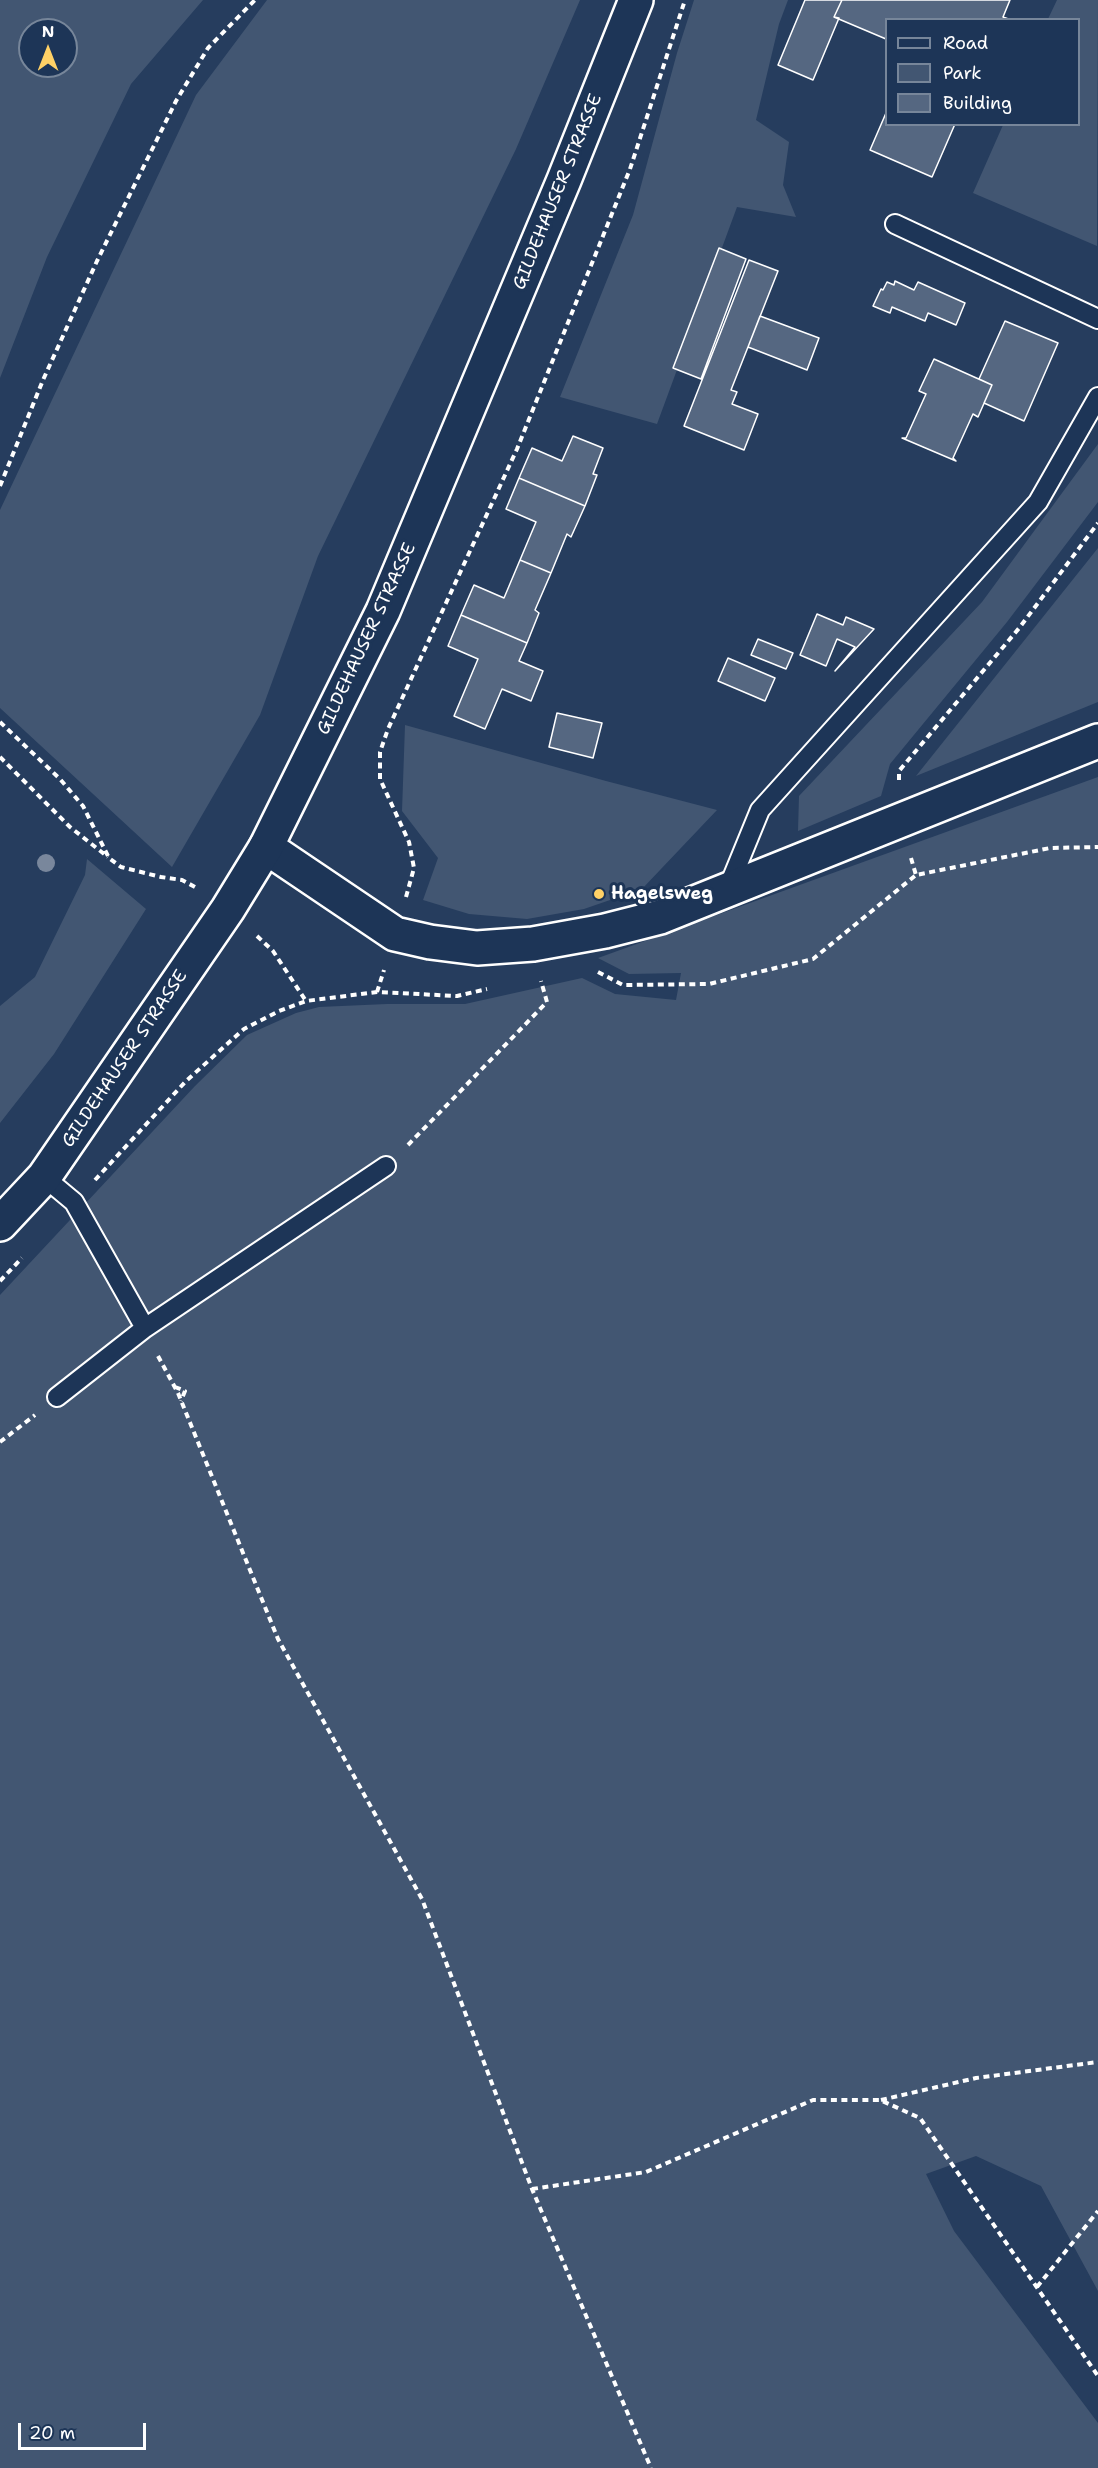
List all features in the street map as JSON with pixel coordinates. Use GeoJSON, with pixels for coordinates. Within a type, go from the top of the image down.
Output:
{"type":"FeatureCollection","features":[{"type":"Feature","properties":{"kind":"main road","name":"GILDEHAUSER STRASSE"},"geometry":{"type":"LineString","coordinates":[[0,1224],[44,1177],[228,909],[266,847],[383,611],[564,180],[636,0]]}},
{"type":"Feature","properties":{"kind":"main road"},"geometry":{"type":"LineString","coordinates":[[266,847],[395,934],[430,942],[477,948],[533,944],[605,931],[660,917],[1098,741]]}},
{"type":"Feature","properties":{"kind":"lane"},"geometry":{"type":"LineString","coordinates":[[895,224],[1098,319]]}},
{"type":"Feature","properties":{"kind":"lane"},"geometry":{"type":"LineString","coordinates":[[728,888],[760,810],[1038,502],[1098,397]]}},
{"type":"Feature","properties":{"kind":"lane"},"geometry":{"type":"LineString","coordinates":[[57,1397],[145,1328],[386,1167]]}},
{"type":"Feature","properties":{"kind":"lane"},"geometry":{"type":"LineString","coordinates":[[44,1177],[74,1202],[145,1328]]}},
{"type":"Feature","properties":{"kind":"path"},"geometry":{"type":"LineString","coordinates":[[0,486],[43,380],[176,101],[208,48],[255,0]]}},
{"type":"Feature","properties":{"kind":"path"},"geometry":{"type":"LineString","coordinates":[[376,992],[414,868],[409,842],[380,779],[380,752],[388,729],[516,449],[626,180],[685,0]]}},
{"type":"Feature","properties":{"kind":"path"},"geometry":{"type":"LineString","coordinates":[[899,771],[1020,627],[1098,523]]}},
{"type":"Feature","properties":{"kind":"path"},"geometry":{"type":"LineString","coordinates":[[0,722],[60,779],[84,806],[109,858]]}},
{"type":"Feature","properties":{"kind":"path"},"geometry":{"type":"LineString","coordinates":[[0,757],[70,827],[121,867],[161,878],[182,880],[228,909],[273,951],[306,1001]]}},
{"type":"Feature","properties":{"kind":"path"},"geometry":{"type":"LineString","coordinates":[[593,970],[623,985],[709,984],[813,959],[915,875],[1050,848],[1098,847]]}},
{"type":"Feature","properties":{"kind":"path"},"geometry":{"type":"LineString","coordinates":[[386,1167],[547,1002],[533,944]]}},
{"type":"Feature","properties":{"kind":"path"},"geometry":{"type":"LineString","coordinates":[[74,1202],[186,1081],[243,1029],[279,1011],[306,1001],[376,992],[457,996],[498,986]]}},
{"type":"Feature","properties":{"kind":"path"},"geometry":{"type":"LineString","coordinates":[[145,1328],[181,1401],[278,1639],[422,1899],[532,2189],[651,2468]]}},
{"type":"Feature","properties":{"kind":"path"},"geometry":{"type":"LineString","coordinates":[[174,1387],[185,1391],[181,1401]]}},
{"type":"Feature","properties":{"kind":"path"},"geometry":{"type":"LineString","coordinates":[[0,1442],[57,1397]]}},
{"type":"Feature","properties":{"kind":"path"},"geometry":{"type":"LineString","coordinates":[[532,2189],[646,2172],[813,2100],[880,2100],[976,2078],[1098,2062]]}},
{"type":"Feature","properties":{"kind":"path"},"geometry":{"type":"LineString","coordinates":[[880,2100],[920,2118],[1098,2376]]}},
{"type":"Feature","properties":{"kind":"path"},"geometry":{"type":"LineString","coordinates":[[1037,2287],[1098,2211]]}},
{"type":"Feature","properties":{"kind":"green space"},"geometry":{"type":"Polygon","coordinates":[[[0,0],[203,0],[131,84],[47,257],[0,378],[0,0]]]}},
{"type":"Feature","properties":{"kind":"green space"},"geometry":{"type":"Polygon","coordinates":[[[267,0],[580,0],[516,149],[318,556],[260,715],[172,867],[0,708],[0,510],[196,95],[267,0]]]}},
{"type":"Feature","properties":{"kind":"green space"},"geometry":{"type":"Polygon","coordinates":[[[694,0],[788,0],[779,24],[756,120],[789,142],[783,185],[796,217],[737,207],[657,424],[560,397],[633,215],[677,53],[694,0]]]}},
{"type":"Feature","properties":{"kind":"green space"},"geometry":{"type":"Polygon","coordinates":[[[1057,0],[1098,0],[1097,246],[973,193],[1003,126],[1080,126],[1080,18],[1048,18],[1057,0]]]}},
{"type":"Feature","properties":{"kind":"green space"},"geometry":{"type":"Polygon","coordinates":[[[1098,444],[1098,502],[1007,622],[890,764],[881,796],[798,831],[799,796],[982,602],[1098,444]]]}},
{"type":"Feature","properties":{"kind":"green space"},"geometry":{"type":"Polygon","coordinates":[[[1098,548],[1098,702],[916,776],[1098,548]]]}},
{"type":"Feature","properties":{"kind":"green space"},"geometry":{"type":"Polygon","coordinates":[[[405,725],[717,810],[642,889],[584,909],[527,919],[469,914],[423,900],[438,858],[402,811],[405,725]]]}},
{"type":"Feature","properties":{"kind":"green space"},"geometry":{"type":"Polygon","coordinates":[[[1098,777],[1098,2291],[1041,2186],[976,2156],[926,2174],[954,2231],[1098,2423],[1098,2468],[0,2468],[0,1295],[195,1086],[247,1035],[296,1013],[319,1007],[465,1004],[582,978],[615,994],[676,1000],[681,973],[629,974],[598,958],[1098,777]]]}},
{"type":"Feature","properties":{"kind":"green space"},"geometry":{"type":"Polygon","coordinates":[[[87,859],[146,909],[54,1054],[0,1123],[0,1006],[35,977],[85,875],[87,859]]]}},
{"type":"Feature","properties":{"kind":"building"},"geometry":{"type":"Polygon","coordinates":[[[805,0],[842,0],[834,17],[839,18],[813,80],[778,65],[805,0]]]}},
{"type":"Feature","properties":{"kind":"building"},"geometry":{"type":"Polygon","coordinates":[[[842,0],[1010,0],[1003,17],[1006,18],[885,18],[885,39],[834,17],[842,0]]]}},
{"type":"Feature","properties":{"kind":"building"},"geometry":{"type":"Polygon","coordinates":[[[885,115],[885,126],[954,126],[932,177],[870,150],[885,115]]]}},
{"type":"Feature","properties":{"kind":"building"},"geometry":{"type":"Polygon","coordinates":[[[719,248],[746,259],[701,379],[673,368],[719,248]]]}},
{"type":"Feature","properties":{"kind":"building"},"geometry":{"type":"Polygon","coordinates":[[[749,260],[778,271],[731,390],[737,392],[732,404],[758,414],[744,450],[684,426],[749,260]]]}},
{"type":"Feature","properties":{"kind":"building"},"geometry":{"type":"Polygon","coordinates":[[[895,281],[914,290],[918,282],[965,303],[956,325],[928,313],[925,321],[892,307],[890,313],[873,306],[887,282],[894,285],[895,281]]]}},
{"type":"Feature","properties":{"kind":"building"},"geometry":{"type":"Polygon","coordinates":[[[760,316],[819,338],[807,370],[748,347],[760,316]]]}},
{"type":"Feature","properties":{"kind":"building"},"geometry":{"type":"Polygon","coordinates":[[[1005,321],[1058,343],[1024,421],[984,403],[992,385],[979,379],[1005,321]]]}},
{"type":"Feature","properties":{"kind":"building"},"geometry":{"type":"Polygon","coordinates":[[[934,359],[992,385],[978,417],[973,414],[953,458],[956,461],[902,438],[906,438],[926,394],[919,391],[934,359]]]}},
{"type":"Feature","properties":{"kind":"building"},"geometry":{"type":"Polygon","coordinates":[[[573,436],[603,448],[593,474],[597,475],[585,506],[519,478],[532,448],[562,461],[573,436]]]}},
{"type":"Feature","properties":{"kind":"building"},"geometry":{"type":"Polygon","coordinates":[[[519,478],[585,506],[571,537],[567,534],[551,573],[520,560],[536,522],[506,509],[519,478]]]}},
{"type":"Feature","properties":{"kind":"building"},"geometry":{"type":"Polygon","coordinates":[[[520,560],[551,573],[535,610],[539,613],[527,643],[461,615],[474,585],[504,598],[520,560]]]}},
{"type":"Feature","properties":{"kind":"building"},"geometry":{"type":"Polygon","coordinates":[[[817,614],[843,625],[846,617],[874,629],[835,671],[855,647],[837,639],[826,666],[800,655],[817,614]]]}},
{"type":"Feature","properties":{"kind":"building"},"geometry":{"type":"Polygon","coordinates":[[[461,615],[527,643],[519,661],[543,671],[531,701],[502,689],[485,729],[454,716],[478,659],[448,646],[461,615]]]}},
{"type":"Feature","properties":{"kind":"building"},"geometry":{"type":"Polygon","coordinates":[[[758,639],[793,653],[786,669],[751,655],[758,639]]]}},
{"type":"Feature","properties":{"kind":"building"},"geometry":{"type":"Polygon","coordinates":[[[728,658],[775,678],[765,701],[718,681],[728,658]]]}},
{"type":"Feature","properties":{"kind":"building"},"geometry":{"type":"Polygon","coordinates":[[[557,713],[602,723],[593,758],[549,747],[557,713]]]}},
{"type":"Feature","properties":{"kind":"place","name":"Hagelsweg"},"geometry":{"type":"Point","coordinates":[599,894]}}]}
